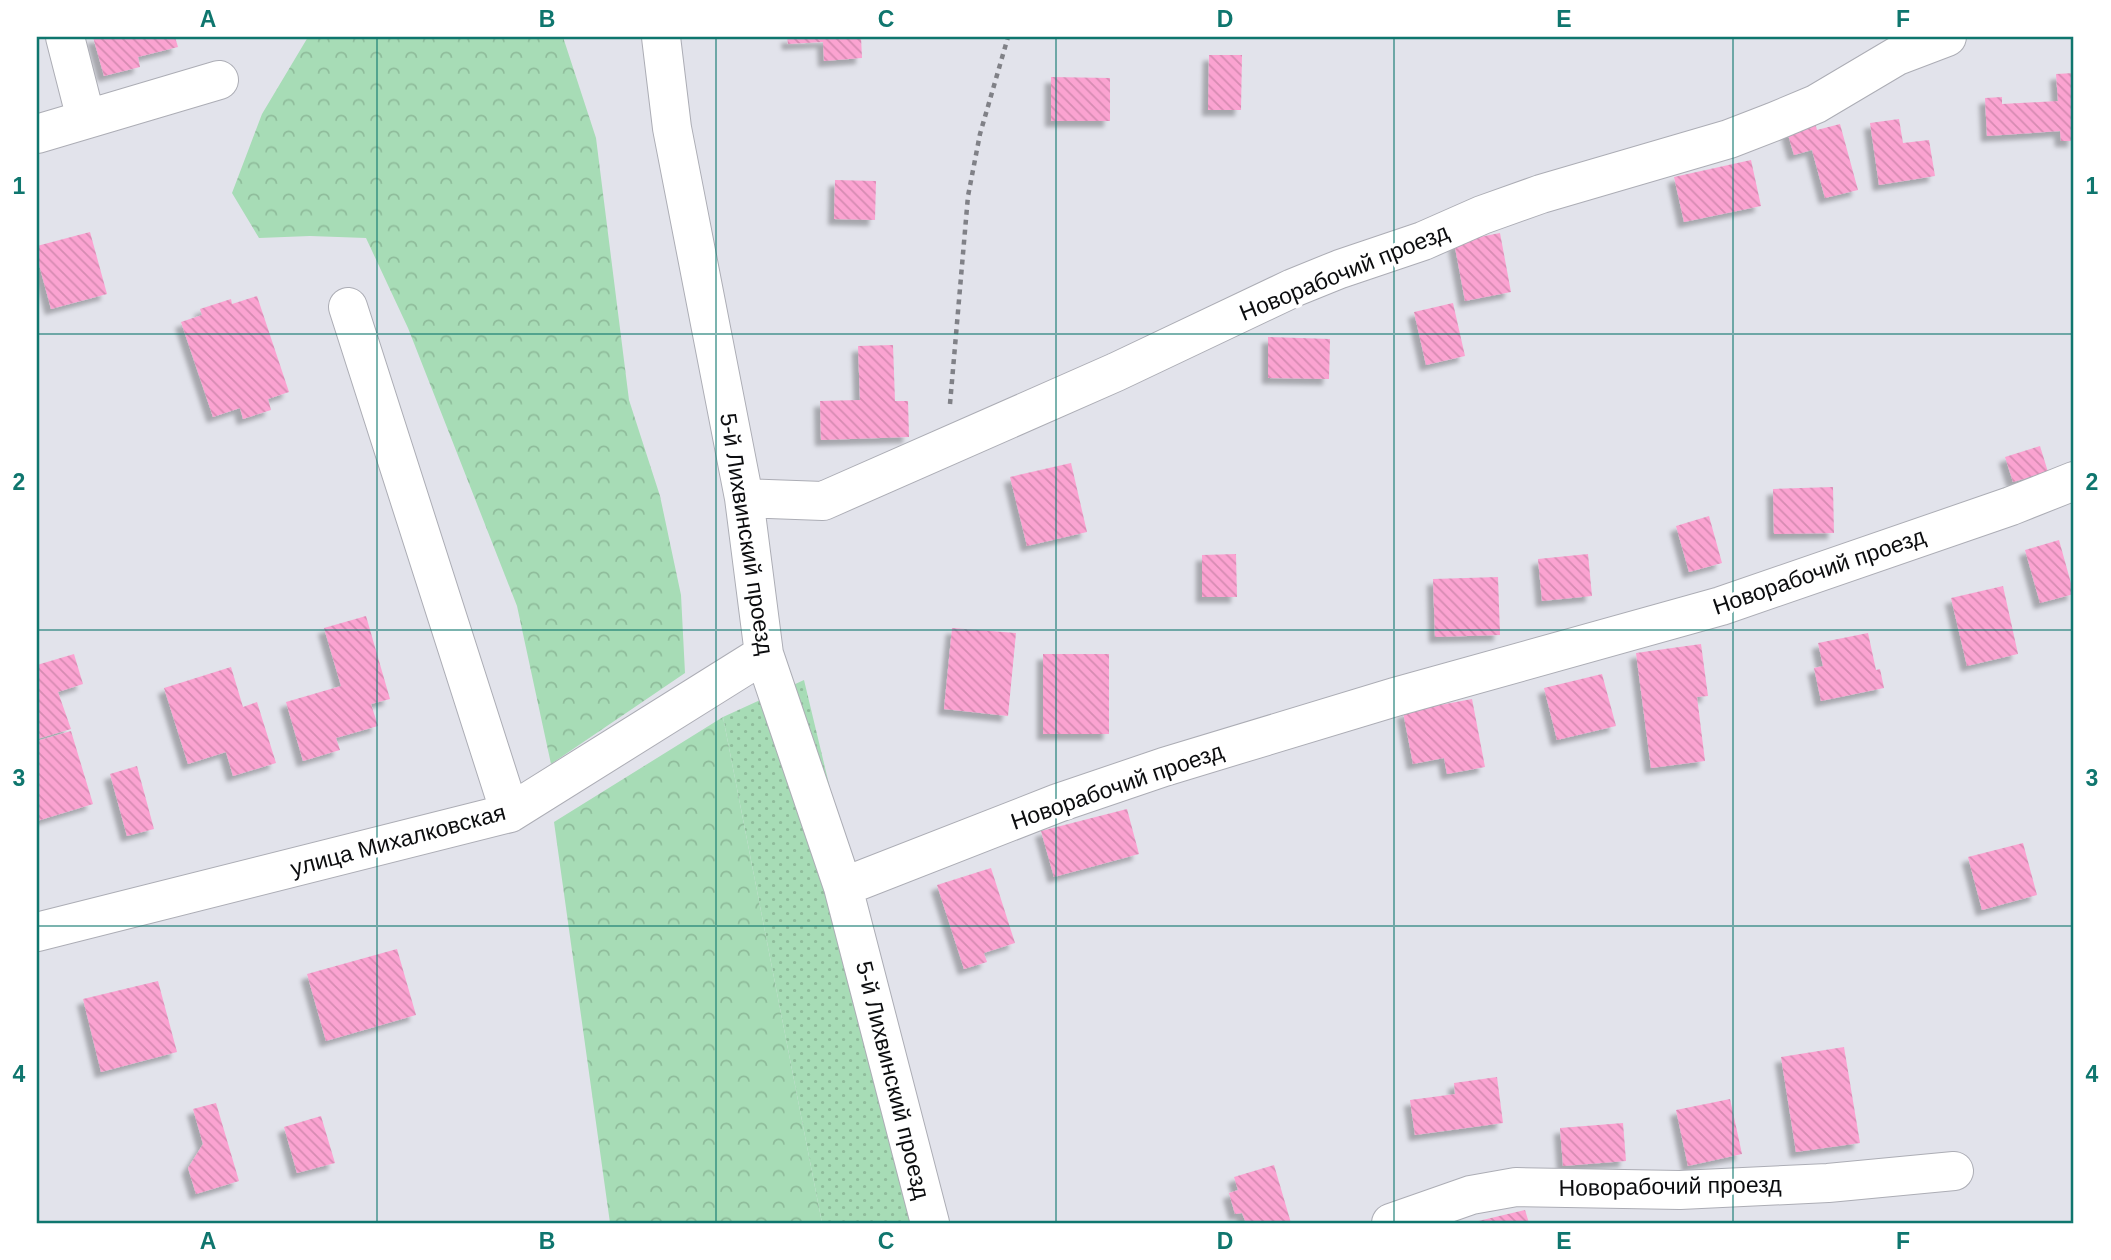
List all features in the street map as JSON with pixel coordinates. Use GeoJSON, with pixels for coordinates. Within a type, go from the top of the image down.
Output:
{"type":"FeatureCollection","features":[{"type":"Feature","properties":{"kind":"street"},"geometry":{"type":"LineString","coordinates":[[65,37],[86,119]]}},
{"type":"Feature","properties":{"kind":"street","name":"5-й Лихвинский проезд"},"geometry":{"type":"LineString","coordinates":[[661,37],[672,128],[744,498],[764,654],[843,887],[930,1223]]}},
{"type":"Feature","properties":{"kind":"street","name":"Новорабочий проезд"},"geometry":{"type":"LineString","coordinates":[[744,498],[823,501],[1116,372],[1293,288],[1423,241],[1482,215],[1541,194],[1729,139],[1816,104],[1893,46],[1947,37]]}},
{"type":"Feature","properties":{"kind":"street"},"geometry":{"type":"LineString","coordinates":[[37,134],[219,80]]}},
{"type":"Feature","properties":{"kind":"street"},"geometry":{"type":"LineString","coordinates":[[348,307],[510,813]]}},
{"type":"Feature","properties":{"kind":"street","name":"Новорабочий проезд"},"geometry":{"type":"LineString","coordinates":[[843,887],[1058,803],[1164,767],[1395,697],[1721,606],[2011,506],[2074,481]]}},
{"type":"Feature","properties":{"kind":"street","name":"улица Михалковская"},"geometry":{"type":"LineString","coordinates":[[37,932],[510,813],[764,654]]}},
{"type":"Feature","properties":{"kind":"street","name":"Новорабочий проезд"},"geometry":{"type":"LineString","coordinates":[[1391,1223],[1471,1195],[1516,1187],[1680,1190],[1828,1183],[1954,1171]]}},
{"type":"Feature","properties":{"kind":"path"},"geometry":{"type":"LineString","coordinates":[[946,445],[968,197],[980,134],[1008,37]]}},
{"type":"Feature","properties":{"kind":"green space"},"geometry":{"type":"Polygon","coordinates":[[[308,37],[563,37],[596,138],[629,400],[660,496],[681,595],[685,673],[551,764],[517,606],[408,328],[366,238],[259,238],[232,193],[262,114],[308,37]]]}},
{"type":"Feature","properties":{"kind":"green space"},"geometry":{"type":"Polygon","coordinates":[[[804,680],[869,951],[939,1223],[822,1223],[723,717],[804,680]]]}},
{"type":"Feature","properties":{"kind":"green space"},"geometry":{"type":"Polygon","coordinates":[[[723,717],[822,1223],[610,1223],[554,822],[723,717]]]}},
{"type":"Feature","properties":{"kind":"building"},"geometry":{"type":"Polygon","coordinates":[[[93,37],[175,37],[178,47],[138,57],[140,67],[104,76],[93,37]]]}},
{"type":"Feature","properties":{"kind":"building"},"geometry":{"type":"Polygon","coordinates":[[[787,37],[861,37],[862,58],[824,61],[823,42],[788,44],[787,37]]]}},
{"type":"Feature","properties":{"kind":"building"},"geometry":{"type":"Polygon","coordinates":[[[1209,55],[1242,55],[1241,110],[1208,110],[1209,55]]]}},
{"type":"Feature","properties":{"kind":"building"},"geometry":{"type":"Polygon","coordinates":[[[2074,73],[2074,141],[2061,141],[2060,131],[1987,136],[1985,98],[2002,97],[2002,104],[2058,101],[2056,74],[2074,73]]]}},
{"type":"Feature","properties":{"kind":"building"},"geometry":{"type":"Polygon","coordinates":[[[1051,77],[1110,78],[1110,121],[1051,121],[1051,77]]]}},
{"type":"Feature","properties":{"kind":"building"},"geometry":{"type":"Polygon","coordinates":[[[1814,119],[1817,130],[1840,124],[1858,190],[1825,198],[1812,150],[1794,155],[1786,128],[1814,119]]]}},
{"type":"Feature","properties":{"kind":"building"},"geometry":{"type":"Polygon","coordinates":[[[1899,119],[1903,143],[1929,140],[1935,176],[1879,185],[1870,123],[1899,119]]]}},
{"type":"Feature","properties":{"kind":"building"},"geometry":{"type":"Polygon","coordinates":[[[1751,160],[1761,206],[1684,222],[1674,177],[1751,160]]]}},
{"type":"Feature","properties":{"kind":"building"},"geometry":{"type":"Polygon","coordinates":[[[835,180],[876,181],[875,220],[834,219],[835,180]]]}},
{"type":"Feature","properties":{"kind":"building"},"geometry":{"type":"Polygon","coordinates":[[[90,232],[107,294],[51,309],[37,257],[37,246],[90,232]]]}},
{"type":"Feature","properties":{"kind":"building"},"geometry":{"type":"Polygon","coordinates":[[[1500,233],[1511,292],[1465,301],[1454,242],[1500,233]]]}},
{"type":"Feature","properties":{"kind":"building"},"geometry":{"type":"Polygon","coordinates":[[[257,296],[289,392],[268,399],[271,410],[243,419],[240,408],[213,417],[181,322],[202,315],[200,309],[231,299],[232,304],[257,296]]]}},
{"type":"Feature","properties":{"kind":"building"},"geometry":{"type":"Polygon","coordinates":[[[1453,303],[1465,356],[1426,365],[1414,312],[1453,303]]]}},
{"type":"Feature","properties":{"kind":"building"},"geometry":{"type":"Polygon","coordinates":[[[1268,337],[1330,339],[1329,379],[1268,378],[1268,337]]]}},
{"type":"Feature","properties":{"kind":"building"},"geometry":{"type":"Polygon","coordinates":[[[893,345],[895,401],[908,401],[909,437],[821,440],[820,401],[860,400],[858,346],[893,345]]]}},
{"type":"Feature","properties":{"kind":"building"},"geometry":{"type":"Polygon","coordinates":[[[2040,446],[2048,472],[2013,482],[2005,457],[2040,446]]]}},
{"type":"Feature","properties":{"kind":"building"},"geometry":{"type":"Polygon","coordinates":[[[1071,463],[1087,532],[1027,546],[1010,477],[1071,463]]]}},
{"type":"Feature","properties":{"kind":"building"},"geometry":{"type":"Polygon","coordinates":[[[1833,487],[1834,533],[1774,534],[1773,489],[1833,487]]]}},
{"type":"Feature","properties":{"kind":"building"},"geometry":{"type":"Polygon","coordinates":[[[1709,516],[1722,563],[1689,572],[1676,526],[1709,516]]]}},
{"type":"Feature","properties":{"kind":"building"},"geometry":{"type":"Polygon","coordinates":[[[2059,540],[2074,594],[2040,603],[2025,550],[2059,540]]]}},
{"type":"Feature","properties":{"kind":"building"},"geometry":{"type":"Polygon","coordinates":[[[1236,554],[1237,597],[1202,597],[1202,555],[1236,554]]]}},
{"type":"Feature","properties":{"kind":"building"},"geometry":{"type":"Polygon","coordinates":[[[1588,554],[1592,596],[1542,601],[1538,559],[1588,554]]]}},
{"type":"Feature","properties":{"kind":"building"},"geometry":{"type":"Polygon","coordinates":[[[1498,577],[1500,635],[1435,637],[1433,579],[1498,577]]]}},
{"type":"Feature","properties":{"kind":"building"},"geometry":{"type":"Polygon","coordinates":[[[2003,586],[2018,654],[1967,666],[1951,598],[2003,586]]]}},
{"type":"Feature","properties":{"kind":"building"},"geometry":{"type":"Polygon","coordinates":[[[366,616],[390,699],[371,704],[378,726],[336,738],[340,750],[303,761],[286,702],[341,686],[324,628],[366,616]]]}},
{"type":"Feature","properties":{"kind":"building"},"geometry":{"type":"Polygon","coordinates":[[[952,628],[1016,633],[1008,716],[944,709],[952,628]]]}},
{"type":"Feature","properties":{"kind":"building"},"geometry":{"type":"Polygon","coordinates":[[[1868,633],[1876,670],[1880,669],[1884,688],[1821,701],[1814,668],[1823,666],[1818,643],[1868,633]]]}},
{"type":"Feature","properties":{"kind":"building"},"geometry":{"type":"Polygon","coordinates":[[[1701,644],[1708,696],[1697,697],[1705,761],[1651,768],[1636,653],[1701,644]]]}},
{"type":"Feature","properties":{"kind":"building"},"geometry":{"type":"Polygon","coordinates":[[[74,654],[83,684],[58,692],[71,729],[37,739],[37,665],[74,654]]]}},
{"type":"Feature","properties":{"kind":"building"},"geometry":{"type":"Polygon","coordinates":[[[1043,654],[1109,654],[1109,734],[1043,734],[1043,654]]]}},
{"type":"Feature","properties":{"kind":"building"},"geometry":{"type":"Polygon","coordinates":[[[231,667],[243,707],[257,702],[276,763],[233,776],[226,752],[188,764],[164,688],[231,667]]]}},
{"type":"Feature","properties":{"kind":"building"},"geometry":{"type":"Polygon","coordinates":[[[1602,674],[1616,726],[1557,740],[1544,688],[1602,674]]]}},
{"type":"Feature","properties":{"kind":"building"},"geometry":{"type":"Polygon","coordinates":[[[1472,699],[1485,767],[1447,774],[1444,758],[1413,764],[1403,712],[1472,699]]]}},
{"type":"Feature","properties":{"kind":"building"},"geometry":{"type":"Polygon","coordinates":[[[71,731],[93,804],[37,821],[37,741],[71,731]]]}},
{"type":"Feature","properties":{"kind":"building"},"geometry":{"type":"Polygon","coordinates":[[[137,766],[154,829],[127,836],[110,774],[137,766]]]}},
{"type":"Feature","properties":{"kind":"building"},"geometry":{"type":"Polygon","coordinates":[[[1127,809],[1139,854],[1054,877],[1041,831],[1127,809]]]}},
{"type":"Feature","properties":{"kind":"building"},"geometry":{"type":"Polygon","coordinates":[[[2023,843],[2037,895],[1982,910],[1968,857],[2023,843]]]}},
{"type":"Feature","properties":{"kind":"building"},"geometry":{"type":"Polygon","coordinates":[[[991,868],[1015,943],[984,953],[987,962],[964,969],[937,885],[991,868]]]}},
{"type":"Feature","properties":{"kind":"building"},"geometry":{"type":"Polygon","coordinates":[[[397,949],[416,1015],[326,1041],[307,974],[397,949]]]}},
{"type":"Feature","properties":{"kind":"building"},"geometry":{"type":"Polygon","coordinates":[[[158,981],[177,1052],[101,1072],[83,999],[158,981]]]}},
{"type":"Feature","properties":{"kind":"building"},"geometry":{"type":"Polygon","coordinates":[[[1844,1047],[1860,1143],[1796,1152],[1781,1057],[1844,1047]]]}},
{"type":"Feature","properties":{"kind":"building"},"geometry":{"type":"Polygon","coordinates":[[[1497,1077],[1503,1123],[1415,1135],[1410,1100],[1455,1094],[1454,1083],[1497,1077]]]}},
{"type":"Feature","properties":{"kind":"building"},"geometry":{"type":"Polygon","coordinates":[[[1730,1099],[1742,1154],[1688,1166],[1676,1110],[1730,1099]]]}},
{"type":"Feature","properties":{"kind":"building"},"geometry":{"type":"Polygon","coordinates":[[[216,1103],[239,1181],[196,1194],[188,1168],[203,1144],[193,1109],[216,1103]]]}},
{"type":"Feature","properties":{"kind":"building"},"geometry":{"type":"Polygon","coordinates":[[[321,1116],[335,1163],[297,1173],[284,1127],[321,1116]]]}},
{"type":"Feature","properties":{"kind":"building"},"geometry":{"type":"Polygon","coordinates":[[[1623,1123],[1626,1161],[1563,1166],[1560,1128],[1623,1123]]]}},
{"type":"Feature","properties":{"kind":"building"},"geometry":{"type":"Polygon","coordinates":[[[1274,1165],[1291,1223],[1246,1223],[1242,1213],[1235,1214],[1229,1193],[1238,1190],[1234,1177],[1274,1165]]]}},
{"type":"Feature","properties":{"kind":"building"},"geometry":{"type":"Polygon","coordinates":[[[1525,1210],[1529,1223],[1474,1223],[1474,1222],[1525,1210]]]}}]}
